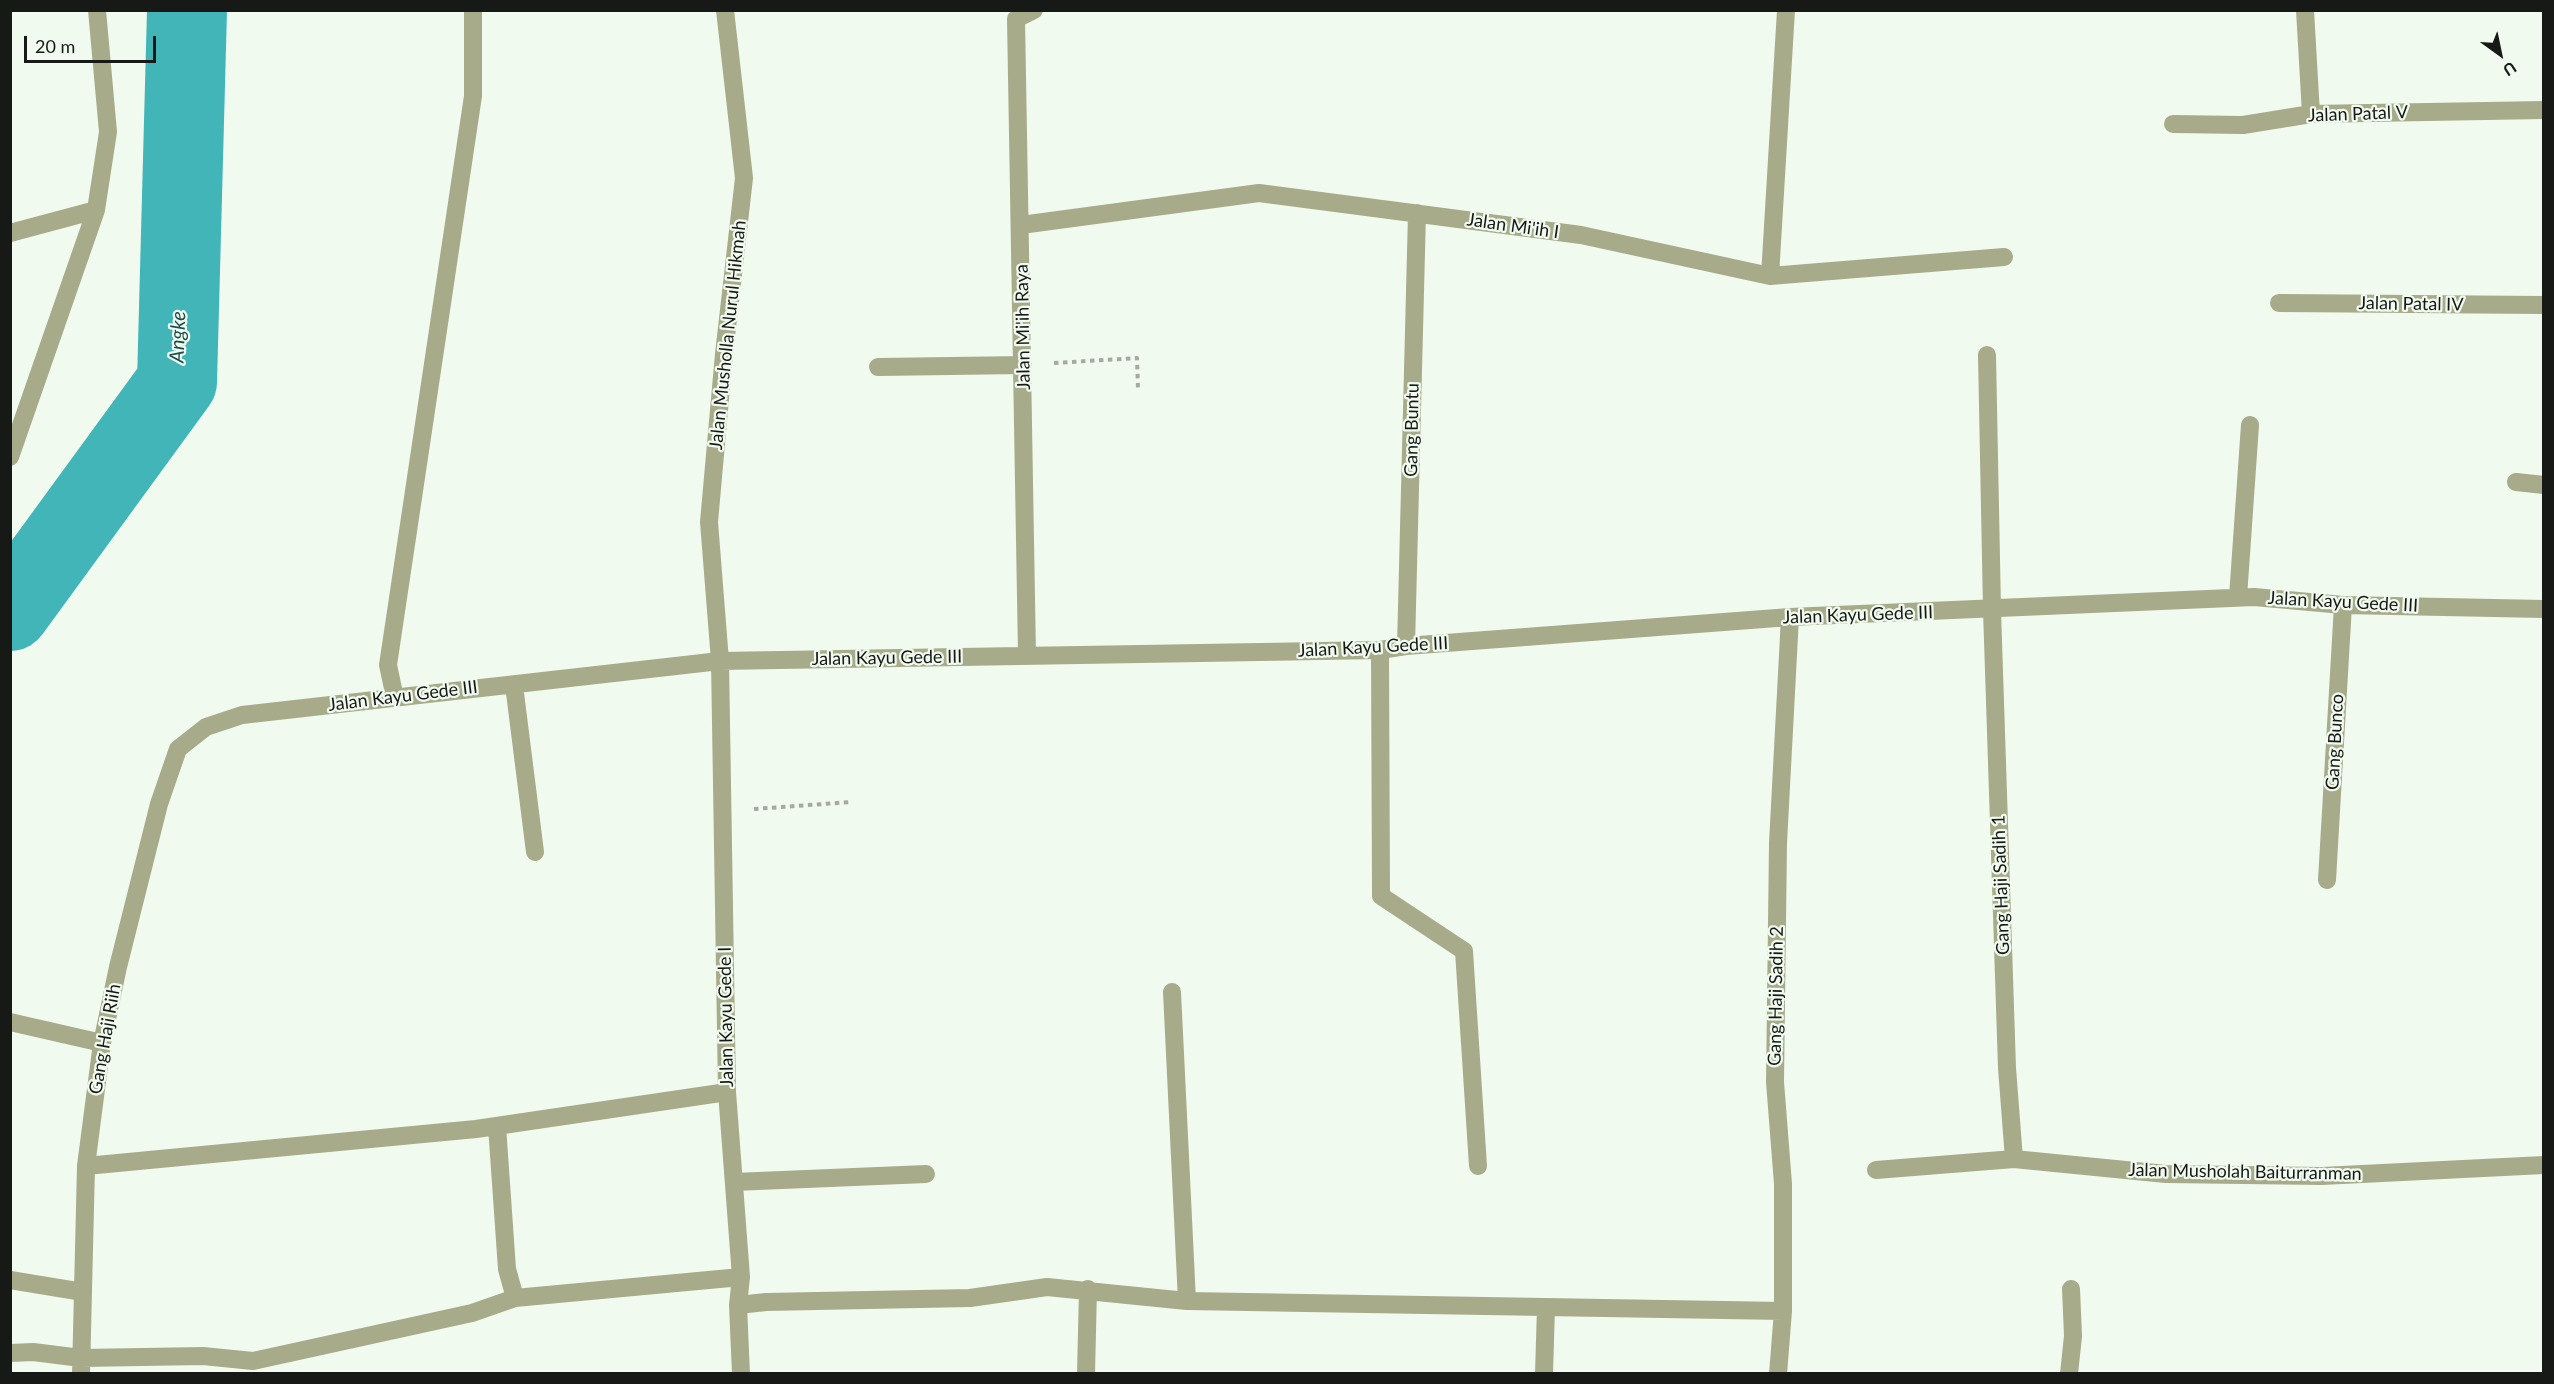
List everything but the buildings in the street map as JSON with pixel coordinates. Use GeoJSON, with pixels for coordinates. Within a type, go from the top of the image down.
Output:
{"type":"FeatureCollection","features":[{"type":"Feature","properties":{"kind":"street"},"geometry":{"type":"LineString","coordinates":[[10,456],[96,210],[108,132],[96,10]]}},
{"type":"Feature","properties":{"kind":"street"},"geometry":{"type":"LineString","coordinates":[[395,698],[388,664],[473,96],[473,10]]}},
{"type":"Feature","properties":{"kind":"street","name":"Jalan Musholla Nurul Hikmah"},"geometry":{"type":"LineString","coordinates":[[720,661],[709,522],[724,354],[744,178],[725,10]]}},
{"type":"Feature","properties":{"kind":"street","name":"Jalan Mi'ih Raya"},"geometry":{"type":"LineString","coordinates":[[1027,655],[1016,19],[1034,10]]}},
{"type":"Feature","properties":{"kind":"street"},"geometry":{"type":"LineString","coordinates":[[1770,276],[1786,10]]}},
{"type":"Feature","properties":{"kind":"street"},"geometry":{"type":"LineString","coordinates":[[2305,10],[2312,114]]}},
{"type":"Feature","properties":{"kind":"street","name":"Jalan Patal V"},"geometry":{"type":"LineString","coordinates":[[2173,124],[2243,124],[2312,114],[2544,110]]}},
{"type":"Feature","properties":{"kind":"street","name":"Jalan Mi'ih I"},"geometry":{"type":"LineString","coordinates":[[1021,225],[1259,193],[1581,235],[1770,276],[2004,257]]}},
{"type":"Feature","properties":{"kind":"street"},"geometry":{"type":"LineString","coordinates":[[10,233],[96,210]]}},
{"type":"Feature","properties":{"kind":"street","name":"Gang Buntu"},"geometry":{"type":"LineString","coordinates":[[1406,646],[1417,213]]}},
{"type":"Feature","properties":{"kind":"street","name":"Jalan Patal IV"},"geometry":{"type":"LineString","coordinates":[[2279,303],[2544,305]]}},
{"type":"Feature","properties":{"kind":"street","name":"Gang Haji Sadih 1"},"geometry":{"type":"LineString","coordinates":[[1987,355],[1992,610],[2007,1068],[2014,1159]]}},
{"type":"Feature","properties":{"kind":"street"},"geometry":{"type":"LineString","coordinates":[[878,367],[1023,365]]}},
{"type":"Feature","properties":{"kind":"street"},"geometry":{"type":"LineString","coordinates":[[2238,597],[2250,425]]}},
{"type":"Feature","properties":{"kind":"street"},"geometry":{"type":"LineString","coordinates":[[2516,482],[2544,485]]}},
{"type":"Feature","properties":{"kind":"street","name":"Jalan Kayu Gede III"},"geometry":{"type":"LineString","coordinates":[[206,727],[242,715],[720,661],[1380,650],[1406,646],[1790,617],[1992,610],[2238,597],[2343,604],[2544,609]]}},
{"type":"Feature","properties":{"kind":"street","name":"Gang Bunco"},"geometry":{"type":"LineString","coordinates":[[2327,880],[2343,604]]}},
{"type":"Feature","properties":{"kind":"street","name":"Gang Haji Sadih 2"},"geometry":{"type":"LineString","coordinates":[[1778,1374],[1783,1311],[1783,1184],[1775,1082],[1778,843],[1790,617]]}},
{"type":"Feature","properties":{"kind":"street"},"geometry":{"type":"LineString","coordinates":[[1380,650],[1382,896],[1464,951],[1478,1166]]}},
{"type":"Feature","properties":{"kind":"street","name":"Jalan Kayu Gede I"},"geometry":{"type":"LineString","coordinates":[[720,661],[727,1092],[741,1277],[738,1305],[741,1374]]}},
{"type":"Feature","properties":{"kind":"street"},"geometry":{"type":"LineString","coordinates":[[514,685],[535,852]]}},
{"type":"Feature","properties":{"kind":"street","name":"Gang Haji Riih"},"geometry":{"type":"LineString","coordinates":[[81,1366],[86,1166],[102,1043],[118,967],[159,804],[178,749],[206,727]]}},
{"type":"Feature","properties":{"kind":"street"},"geometry":{"type":"LineString","coordinates":[[1172,992],[1187,1301]]}},
{"type":"Feature","properties":{"kind":"street"},"geometry":{"type":"LineString","coordinates":[[10,1022],[102,1043]]}},
{"type":"Feature","properties":{"kind":"street"},"geometry":{"type":"LineString","coordinates":[[86,1166],[497,1125],[727,1092]]}},
{"type":"Feature","properties":{"kind":"street"},"geometry":{"type":"LineString","coordinates":[[497,1125],[507,1269],[515,1298]]}},
{"type":"Feature","properties":{"kind":"street","name":"Jalan Musholah Baiturranman"},"geometry":{"type":"LineString","coordinates":[[1876,1170],[2014,1159],[2166,1174],[2322,1176],[2544,1165]]}},
{"type":"Feature","properties":{"kind":"street"},"geometry":{"type":"LineString","coordinates":[[734,1182],[926,1174]]}},
{"type":"Feature","properties":{"kind":"street"},"geometry":{"type":"LineString","coordinates":[[10,1353],[33,1352],[81,1366],[203,1356],[253,1361],[472,1313],[515,1298],[741,1277]]}},
{"type":"Feature","properties":{"kind":"street"},"geometry":{"type":"LineString","coordinates":[[10,1280],[82,1292]]}},
{"type":"Feature","properties":{"kind":"street"},"geometry":{"type":"LineString","coordinates":[[738,1305],[766,1302],[970,1298],[1047,1287],[1088,1289],[1187,1301],[1783,1311]]}},
{"type":"Feature","properties":{"kind":"street"},"geometry":{"type":"LineString","coordinates":[[1086,1374],[1088,1289]]}},
{"type":"Feature","properties":{"kind":"street"},"geometry":{"type":"LineString","coordinates":[[2069,1374],[2073,1336],[2071,1289]]}},
{"type":"Feature","properties":{"kind":"street"},"geometry":{"type":"LineString","coordinates":[[1545,1374],[1546,1307]]}},
{"type":"Feature","properties":{"kind":"path"},"geometry":{"type":"LineString","coordinates":[[1023,365],[1137,358],[1138,389]]}},
{"type":"Feature","properties":{"kind":"path"},"geometry":{"type":"LineString","coordinates":[[723,812],[851,802]]}},
{"type":"Feature","properties":{"kind":"waterway","name":"Angke"},"geometry":{"type":"LineString","coordinates":[[10,611],[177,382],[187,10]]}}]}
